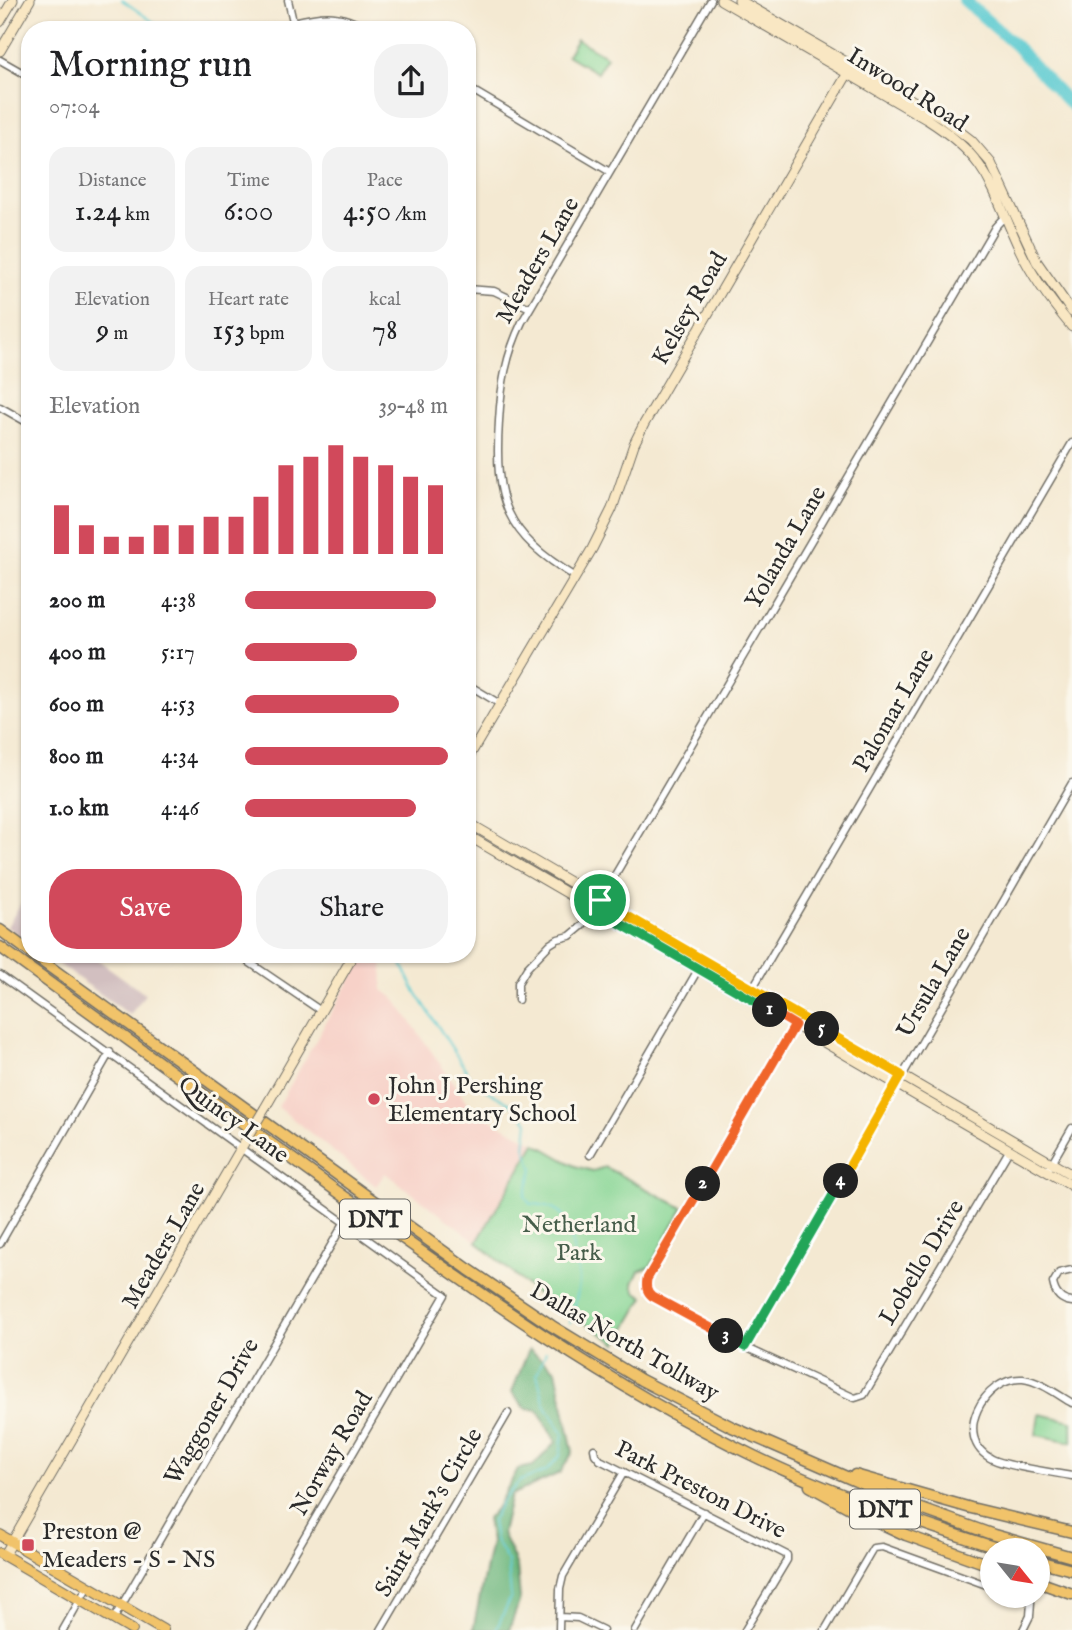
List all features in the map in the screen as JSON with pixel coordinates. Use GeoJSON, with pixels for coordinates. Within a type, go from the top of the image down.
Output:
{"type":"FeatureCollection","features":[{"type":"Feature","properties":{"kind":"highway","name":"Dallas North Tollway"},"geometry":{"type":"LineString","coordinates":[[0,930],[21,946]]}},
{"type":"Feature","properties":{"kind":"highway","name":"Dallas North Tollway"},"geometry":{"type":"LineString","coordinates":[[0,947],[21,962]]}},
{"type":"Feature","properties":{"kind":"highway","name":"Dallas North Tollway"},"geometry":{"type":"LineString","coordinates":[[22,963],[508,1313],[639,1394],[768,1462],[913,1520],[980,1542]]}},
{"type":"Feature","properties":{"kind":"highway","name":"Dallas North Tollway"},"geometry":{"type":"LineString","coordinates":[[45,963],[468,1269],[552,1326],[686,1404],[825,1469],[913,1506],[1072,1557]]}},
{"type":"Feature","properties":{"kind":"highway"},"geometry":{"type":"LineString","coordinates":[[768,1462],[885,1526],[980,1562]]}},
{"type":"Feature","properties":{"kind":"highway"},"geometry":{"type":"LineString","coordinates":[[825,1469],[843,1471],[971,1508],[1072,1532]]}},
{"type":"Feature","properties":{"kind":"highway"},"geometry":{"type":"LineString","coordinates":[[1050,1564],[1072,1570]]}},
{"type":"Feature","properties":{"kind":"highway"},"geometry":{"type":"LineString","coordinates":[[1050,1586],[1072,1594]]}},
{"type":"Feature","properties":{"kind":"main road"},"geometry":{"type":"LineString","coordinates":[[0,1535],[163,1630]]}},
{"type":"Feature","properties":{"kind":"main road"},"geometry":{"type":"LineString","coordinates":[[2,1554],[132,1630]]}},
{"type":"Feature","properties":{"kind":"street"},"geometry":{"type":"LineString","coordinates":[[0,22],[13,0]]}},
{"type":"Feature","properties":{"kind":"street"},"geometry":{"type":"LineString","coordinates":[[0,51],[30,0]]}},
{"type":"Feature","properties":{"kind":"street"},"geometry":{"type":"LineString","coordinates":[[288,0],[293,21]]}},
{"type":"Feature","properties":{"kind":"street","name":"Meaders Lane"},"geometry":{"type":"LineString","coordinates":[[576,577],[542,556],[525,539],[509,513],[499,484],[498,444],[503,372],[513,341],[530,308],[711,0]]}},
{"type":"Feature","properties":{"kind":"street","name":"Inwood Road"},"geometry":{"type":"LineString","coordinates":[[721,0],[950,128],[985,170],[1010,212],[1030,269],[1072,312]]}},
{"type":"Feature","properties":{"kind":"street","name":"Inwood Road"},"geometry":{"type":"LineString","coordinates":[[739,0],[850,70]]}},
{"type":"Feature","properties":{"kind":"street"},"geometry":{"type":"LineString","coordinates":[[306,21],[320,15],[334,15],[351,21]]}},
{"type":"Feature","properties":{"kind":"street"},"geometry":{"type":"LineString","coordinates":[[0,60],[21,72]]}},
{"type":"Feature","properties":{"kind":"street","name":"Kelsey Road"},"geometry":{"type":"LineString","coordinates":[[576,577],[612,509],[634,444],[644,424],[850,70]]}},
{"type":"Feature","properties":{"kind":"street"},"geometry":{"type":"LineString","coordinates":[[476,92],[610,172]]}},
{"type":"Feature","properties":{"kind":"street","name":"Yolanda Lane"},"geometry":{"type":"LineString","coordinates":[[517,1000],[518,983],[527,968],[550,944],[570,936],[582,926],[595,909],[995,227],[1010,212]]}},
{"type":"Feature","properties":{"kind":"street"},"geometry":{"type":"LineString","coordinates":[[476,290],[494,291],[530,308]]}},
{"type":"Feature","properties":{"kind":"street","name":"Inwood Road"},"geometry":{"type":"LineString","coordinates":[[1053,295],[1072,327]]}},
{"type":"Feature","properties":{"kind":"street"},"geometry":{"type":"LineString","coordinates":[[0,407],[21,419]]}},
{"type":"Feature","properties":{"kind":"street","name":"Palomar Lane"},"geometry":{"type":"LineString","coordinates":[[750,992],[1072,443]]}},
{"type":"Feature","properties":{"kind":"street"},"geometry":{"type":"LineString","coordinates":[[476,745],[576,577]]}},
{"type":"Feature","properties":{"kind":"street"},"geometry":{"type":"LineString","coordinates":[[476,689],[500,704]]}},
{"type":"Feature","properties":{"kind":"street","name":"Ursula Lane"},"geometry":{"type":"LineString","coordinates":[[745,1347],[1072,782]]}},
{"type":"Feature","properties":{"kind":"street"},"geometry":{"type":"LineString","coordinates":[[476,827],[1049,1167],[1072,1186]]}},
{"type":"Feature","properties":{"kind":"street"},"geometry":{"type":"LineString","coordinates":[[476,840],[698,968],[750,992],[795,1025],[824,1036]]}},
{"type":"Feature","properties":{"kind":"street"},"geometry":{"type":"LineString","coordinates":[[250,963],[321,1011]]}},
{"type":"Feature","properties":{"kind":"street","name":"Meaders Lane"},"geometry":{"type":"LineString","coordinates":[[2,1554],[12,1542],[349,963]]}},
{"type":"Feature","properties":{"kind":"street"},"geometry":{"type":"LineString","coordinates":[[590,1155],[698,968]]}},
{"type":"Feature","properties":{"kind":"street","name":"Quincy Lane"},"geometry":{"type":"LineString","coordinates":[[0,975],[445,1295]]}},
{"type":"Feature","properties":{"kind":"street"},"geometry":{"type":"LineString","coordinates":[[745,1347],[652,1296],[647,1292],[647,1279],[795,1025]]}},
{"type":"Feature","properties":{"kind":"street"},"geometry":{"type":"LineString","coordinates":[[0,1244],[110,1052]]}},
{"type":"Feature","properties":{"kind":"street"},"geometry":{"type":"LineString","coordinates":[[974,1123],[1010,1149],[1072,1175]]}},
{"type":"Feature","properties":{"kind":"street"},"geometry":{"type":"LineString","coordinates":[[1049,1167],[1072,1128]]}},
{"type":"Feature","properties":{"kind":"street","name":"Lobello Drive"},"geometry":{"type":"LineString","coordinates":[[745,1347],[855,1398],[864,1395],[1010,1149]]}},
{"type":"Feature","properties":{"kind":"street","name":"Waggoner Drive"},"geometry":{"type":"LineString","coordinates":[[113,1620],[344,1223]]}},
{"type":"Feature","properties":{"kind":"street"},"geometry":{"type":"LineString","coordinates":[[1072,1270],[1059,1273],[1053,1283],[1057,1295],[1072,1302]]}},
{"type":"Feature","properties":{"kind":"street","name":"Norway Road"},"geometry":{"type":"LineString","coordinates":[[250,1630],[445,1295]]}},
{"type":"Feature","properties":{"kind":"street"},"geometry":{"type":"LineString","coordinates":[[1072,1403],[1036,1382],[1022,1379],[995,1387],[974,1417],[977,1444],[990,1458],[1072,1476]]}},
{"type":"Feature","properties":{"kind":"street","name":"Saint Mark's Circle"},"geometry":{"type":"LineString","coordinates":[[381,1630],[508,1413]]}},
{"type":"Feature","properties":{"kind":"street","name":"Park Preston Drive"},"geometry":{"type":"LineString","coordinates":[[594,1449],[600,1460],[787,1555],[746,1630]]}},
{"type":"Feature","properties":{"kind":"street"},"geometry":{"type":"LineString","coordinates":[[559,1630],[560,1589],[564,1576],[624,1472]]}},
{"type":"Feature","properties":{"kind":"street"},"geometry":{"type":"LineString","coordinates":[[635,1630],[704,1512]]}},
{"type":"Feature","properties":{"kind":"street"},"geometry":{"type":"LineString","coordinates":[[825,1630],[873,1548],[882,1547],[980,1583]]}},
{"type":"Feature","properties":{"kind":"street"},"geometry":{"type":"LineString","coordinates":[[63,1630],[88,1586]]}},
{"type":"Feature","properties":{"kind":"street"},"geometry":{"type":"LineString","coordinates":[[1023,1630],[1031,1608]]}},
{"type":"Feature","properties":{"kind":"street"},"geometry":{"type":"LineString","coordinates":[[560,1616],[578,1618],[603,1630]]}},
{"type":"Feature","properties":{"kind":"shaded area"},"geometry":{"type":"Polygon","coordinates":[[[21,903],[21,937],[7,927],[21,903]]]}},
{"type":"Feature","properties":{"kind":"shaded area"},"geometry":{"type":"Polygon","coordinates":[[[57,963],[102,963],[145,994],[130,1015],[57,963]]]}},
{"type":"Feature","properties":{"kind":"shaded area","name":"John J Pershing Elementary School"},"geometry":{"type":"Polygon","coordinates":[[[360,963],[382,963],[383,990],[395,999],[472,1110],[535,1143],[477,1242],[385,1173],[376,1186],[278,1107],[360,963]]]}},
{"type":"Feature","properties":{"kind":"green space"},"geometry":{"type":"Polygon","coordinates":[[[577,39],[607,57],[597,73],[567,55],[577,39]]]}},
{"type":"Feature","properties":{"kind":"green space","name":"Netherland Park"},"geometry":{"type":"Polygon","coordinates":[[[535,1143],[575,1166],[593,1171],[605,1167],[683,1208],[650,1267],[639,1271],[633,1283],[635,1291],[644,1297],[617,1343],[533,1291],[477,1242],[535,1143]]]}},
{"type":"Feature","properties":{"kind":"green space"},"geometry":{"type":"Polygon","coordinates":[[[529,1349],[556,1370],[573,1452],[560,1473],[511,1495],[502,1533],[517,1566],[520,1599],[509,1630],[473,1630],[491,1542],[487,1519],[496,1509],[518,1469],[533,1466],[556,1442],[538,1410],[525,1408],[512,1392],[529,1349]]]}},
{"type":"Feature","properties":{"kind":"green space"},"geometry":{"type":"Polygon","coordinates":[[[1039,1414],[1072,1421],[1072,1442],[1036,1435],[1039,1414]]]}},
{"type":"Feature","properties":{"kind":"waterway"},"geometry":{"type":"LineString","coordinates":[[122,0],[152,21]]}},
{"type":"Feature","properties":{"kind":"waterway"},"geometry":{"type":"LineString","coordinates":[[964,0],[1015,45],[1072,106]]}},
{"type":"Feature","properties":{"kind":"waterway"},"geometry":{"type":"LineString","coordinates":[[401,963],[414,989],[475,1084],[514,1106],[528,1122],[525,1147],[533,1169],[525,1196],[530,1204],[552,1208],[564,1217],[578,1270],[577,1296],[570,1323]]}},
{"type":"Feature","properties":{"kind":"waterway"},"geometry":{"type":"LineString","coordinates":[[496,1630],[511,1597],[508,1562],[495,1540],[492,1521],[502,1501],[520,1481],[546,1471],[560,1456],[563,1433],[545,1405],[537,1374],[546,1351]]}},
{"type":"Feature","properties":{"kind":"place","name":"John J Pershing Elementary School"},"geometry":{"type":"Point","coordinates":[374,1099]}},
{"type":"Feature","properties":{"kind":"place","name":"Preston @ Meaders - S - NS"},"geometry":{"type":"Point","coordinates":[28,1545]}},
{"type":"Feature","properties":{"kind":"route"},"geometry":{"type":"LineString","coordinates":[[600,900],[901,1075],[745,1347],[652,1296],[647,1292],[646,1285],[647,1279],[795,1025],[595,909],[600,900]]}}]}
